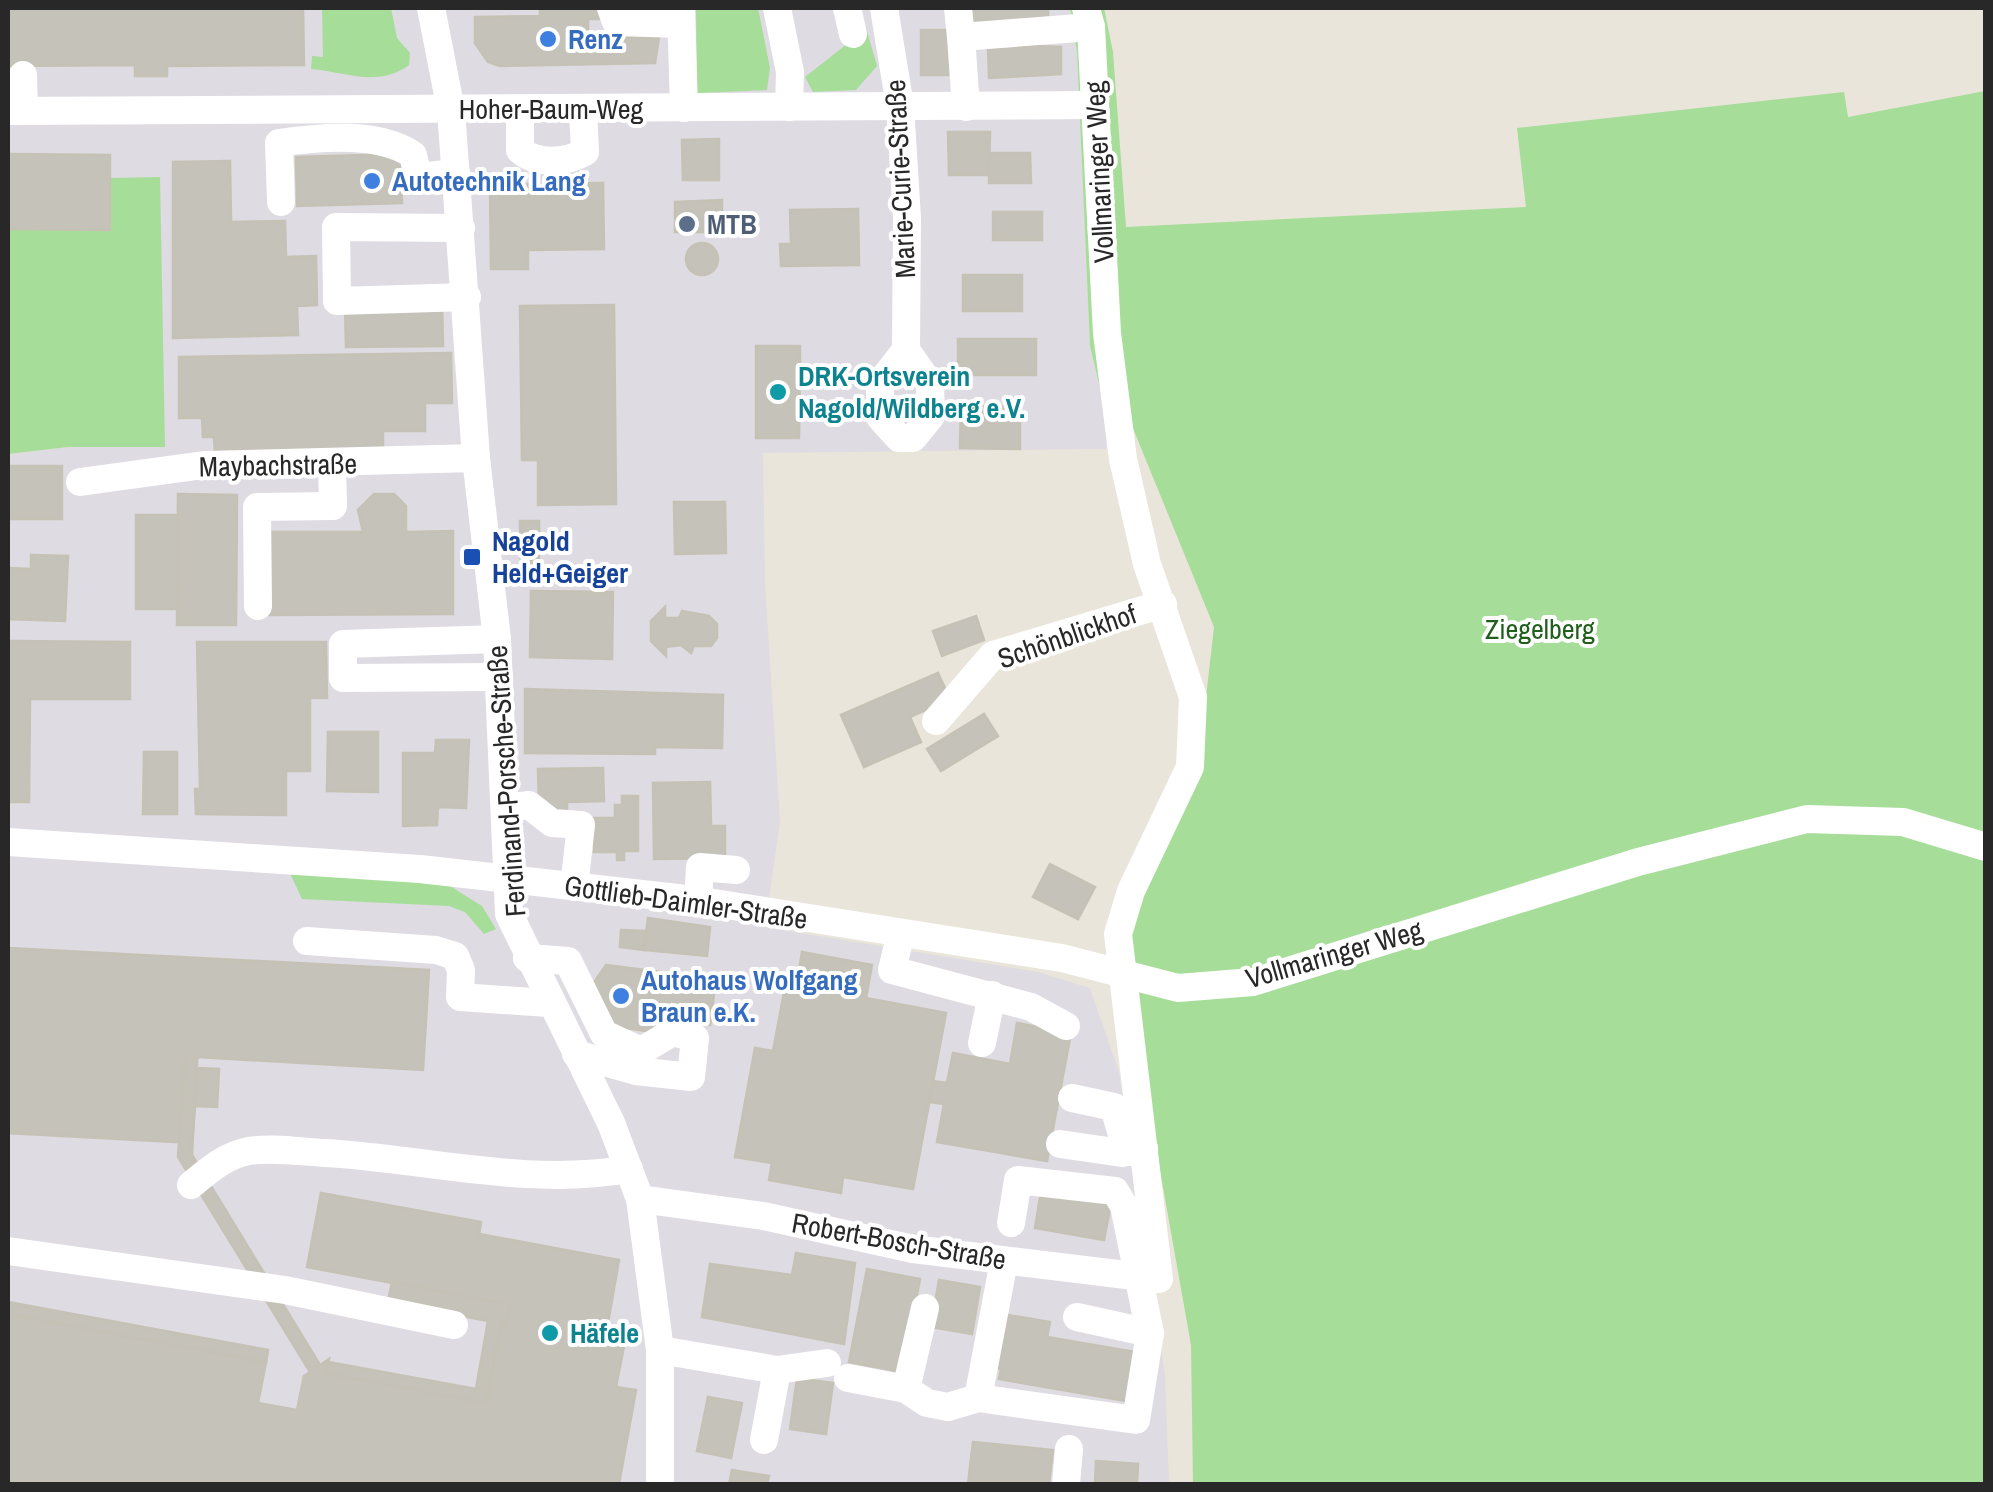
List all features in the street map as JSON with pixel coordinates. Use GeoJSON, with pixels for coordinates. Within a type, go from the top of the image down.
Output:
{"type":"FeatureCollection","features":[{"type":"Feature","properties":{"kind":"street","name":"Ferdinand-Porsche-Straße"},"geometry":{"type":"LineString","coordinates":[[431,8],[451,110],[476,458],[497,639],[508,914],[640,1199],[660,1350],[660,1484]]}},
{"type":"Feature","properties":{"kind":"street"},"geometry":{"type":"LineString","coordinates":[[612,8],[616,22],[680,16],[684,108]]}},
{"type":"Feature","properties":{"kind":"street"},"geometry":{"type":"LineString","coordinates":[[777,8],[790,72],[789,107]]}},
{"type":"Feature","properties":{"kind":"street","name":"Marie-Curie-Straße"},"geometry":{"type":"LineString","coordinates":[[884,8],[900,106],[907,218],[906,350]]}},
{"type":"Feature","properties":{"kind":"street"},"geometry":{"type":"LineString","coordinates":[[958,8],[966,107]]}},
{"type":"Feature","properties":{"kind":"street"},"geometry":{"type":"LineString","coordinates":[[961,36],[1088,18]]}},
{"type":"Feature","properties":{"kind":"street","name":"Vollmaringer Weg"},"geometry":{"type":"LineString","coordinates":[[1088,18],[1107,332],[1122,459],[1147,564],[1193,697],[1190,767],[1131,892],[1118,934],[1120,975],[1178,988],[1253,982],[1638,862],[1807,819],[1903,822],[1986,847]]}},
{"type":"Feature","properties":{"kind":"street"},"geometry":{"type":"LineString","coordinates":[[16,110],[23,75]]}},
{"type":"Feature","properties":{"kind":"street","name":"Hoher-Baum-Weg"},"geometry":{"type":"LineString","coordinates":[[16,110],[1095,105]]}},
{"type":"Feature","properties":{"kind":"street"},"geometry":{"type":"LineString","coordinates":[[520,109],[520,150],[530,159],[570,160],[585,152],[583,109]]}},
{"type":"Feature","properties":{"kind":"street"},"geometry":{"type":"LineString","coordinates":[[281,202],[279,143],[328,138],[397,144],[413,155],[418,177],[456,173]]}},
{"type":"Feature","properties":{"kind":"street"},"geometry":{"type":"LineString","coordinates":[[461,228],[336,227],[337,300],[467,297]]}},
{"type":"Feature","properties":{"kind":"street","name":"Maybachstraße"},"geometry":{"type":"LineString","coordinates":[[80,482],[204,465],[332,465],[476,458]]}},
{"type":"Feature","properties":{"kind":"street"},"geometry":{"type":"LineString","coordinates":[[258,606],[257,507],[332,506],[332,465]]}},
{"type":"Feature","properties":{"kind":"street","name":"Schönblickhof"},"geometry":{"type":"LineString","coordinates":[[936,721],[993,656],[1163,604]]}},
{"type":"Feature","properties":{"kind":"street"},"geometry":{"type":"LineString","coordinates":[[497,639],[343,644],[343,678],[498,676]]}},
{"type":"Feature","properties":{"kind":"street"},"geometry":{"type":"LineString","coordinates":[[505,808],[530,805],[552,822],[581,825],[574,887]]}},
{"type":"Feature","properties":{"kind":"street","name":"Gottlieb-Daimler-Straße"},"geometry":{"type":"LineString","coordinates":[[8,842],[420,869],[698,901],[1062,958],[1120,975]]}},
{"type":"Feature","properties":{"kind":"street"},"geometry":{"type":"LineString","coordinates":[[698,901],[688,866],[736,870]]}},
{"type":"Feature","properties":{"kind":"street"},"geometry":{"type":"LineString","coordinates":[[901,933],[892,970],[1031,1007],[1066,1026]]}},
{"type":"Feature","properties":{"kind":"street"},"geometry":{"type":"LineString","coordinates":[[307,940],[436,950],[455,956],[461,970],[460,997],[548,1003]]}},
{"type":"Feature","properties":{"kind":"street"},"geometry":{"type":"LineString","coordinates":[[527,958],[568,961],[604,1034],[640,1061],[576,1054]]}},
{"type":"Feature","properties":{"kind":"street"},"geometry":{"type":"LineString","coordinates":[[660,1350],[777,1370],[837,1371],[906,1389],[927,1403],[948,1407],[978,1398],[1136,1420],[1150,1334],[1148,1278],[1120,975]]}},
{"type":"Feature","properties":{"kind":"street"},"geometry":{"type":"LineString","coordinates":[[982,1044],[992,995]]}},
{"type":"Feature","properties":{"kind":"street"},"geometry":{"type":"LineString","coordinates":[[1072,1098],[1114,1107],[1136,1150]]}},
{"type":"Feature","properties":{"kind":"street"},"geometry":{"type":"LineString","coordinates":[[1060,1144],[1136,1150]]}},
{"type":"Feature","properties":{"kind":"street"},"geometry":{"type":"LineString","coordinates":[[191,1185],[214,1166],[252,1150],[379,1156],[470,1170],[582,1177],[628,1169]]}},
{"type":"Feature","properties":{"kind":"street"},"geometry":{"type":"LineString","coordinates":[[1011,1223],[1018,1180],[1115,1191],[1124,1206],[1148,1278]]}},
{"type":"Feature","properties":{"kind":"street","name":"Robert-Bosch-Straße"},"geometry":{"type":"LineString","coordinates":[[640,1199],[764,1216],[913,1249],[1148,1278]]}},
{"type":"Feature","properties":{"kind":"street"},"geometry":{"type":"LineString","coordinates":[[8,1251],[285,1290],[454,1325]]}},
{"type":"Feature","properties":{"kind":"street"},"geometry":{"type":"LineString","coordinates":[[978,1398],[1004,1261]]}},
{"type":"Feature","properties":{"kind":"street"},"geometry":{"type":"LineString","coordinates":[[906,1389],[925,1308]]}},
{"type":"Feature","properties":{"kind":"street"},"geometry":{"type":"LineString","coordinates":[[1077,1318],[1150,1334]]}},
{"type":"Feature","properties":{"kind":"street"},"geometry":{"type":"LineString","coordinates":[[764,1440],[777,1370]]}},
{"type":"Feature","properties":{"kind":"street"},"geometry":{"type":"LineString","coordinates":[[1066,1484],[1070,1449]]}},
{"type":"Feature","properties":{"kind":"shaded area"},"geometry":{"type":"Polygon","coordinates":[[[8,8],[1070,8],[1077,52],[1090,346],[1109,426],[1106,449],[763,453],[765,583],[780,822],[765,927],[1038,972],[1090,988],[1119,1072],[1165,1374],[1169,1484],[8,1484],[8,454],[68,447],[110,230],[8,229],[8,8]]]}},
{"type":"Feature","properties":{"kind":"green space"},"geometry":{"type":"Polygon","coordinates":[[[322,8],[391,8],[397,38],[410,53],[409,65],[374,77],[311,69],[312,56],[323,57],[322,8]]]}},
{"type":"Feature","properties":{"kind":"green space"},"geometry":{"type":"Polygon","coordinates":[[[696,8],[758,8],[770,68],[767,90],[697,93],[696,8]]]}},
{"type":"Feature","properties":{"kind":"green space","name":"Ziegelberg"},"geometry":{"type":"Polygon","coordinates":[[[1070,8],[1104,8],[1113,52],[1126,227],[1526,207],[1517,128],[1844,92],[1848,117],[1985,91],[1985,1484],[1193,1484],[1191,1345],[1128,990],[1134,904],[1196,785],[1214,627],[1128,416],[1109,426],[1090,346],[1077,52],[1070,8]]]}},
{"type":"Feature","properties":{"kind":"green space"},"geometry":{"type":"Polygon","coordinates":[[[864,21],[877,66],[856,90],[813,92],[805,77],[847,44],[864,21]]]}},
{"type":"Feature","properties":{"kind":"green space"},"geometry":{"type":"Polygon","coordinates":[[[160,177],[165,447],[68,447],[8,454],[8,229],[109,230],[110,178],[160,177]]]}},
{"type":"Feature","properties":{"kind":"green space"},"geometry":{"type":"Polygon","coordinates":[[[288,869],[450,886],[482,906],[496,929],[484,934],[465,912],[449,906],[302,899],[288,869]]]}},
{"type":"Feature","properties":{"kind":"building"},"geometry":{"type":"Polygon","coordinates":[[[8,8],[303,8],[304,65],[167,66],[167,76],[135,76],[135,65],[8,66],[8,8]]]}},
{"type":"Feature","properties":{"kind":"building"},"geometry":{"type":"Polygon","coordinates":[[[540,8],[599,8],[599,19],[588,19],[588,37],[659,37],[655,63],[500,66],[488,62],[475,43],[475,17],[540,16],[540,8]]]}},
{"type":"Feature","properties":{"kind":"building"},"geometry":{"type":"Polygon","coordinates":[[[969,8],[1048,8],[1048,25],[968,23],[969,8]]]}},
{"type":"Feature","properties":{"kind":"building"},"geometry":{"type":"Polygon","coordinates":[[[921,30],[951,30],[952,75],[921,75],[921,30]]]}},
{"type":"Feature","properties":{"kind":"building"},"geometry":{"type":"Polygon","coordinates":[[[988,44],[1061,47],[1061,74],[989,78],[988,44]]]}},
{"type":"Feature","properties":{"kind":"building"},"geometry":{"type":"Polygon","coordinates":[[[948,132],[990,132],[989,175],[949,175],[948,132]]]}},
{"type":"Feature","properties":{"kind":"building"},"geometry":{"type":"Polygon","coordinates":[[[719,139],[719,180],[683,180],[682,140],[719,139]]]}},
{"type":"Feature","properties":{"kind":"building"},"geometry":{"type":"Polygon","coordinates":[[[989,153],[1030,153],[1031,183],[989,183],[989,153]]]}},
{"type":"Feature","properties":{"kind":"building"},"geometry":{"type":"Polygon","coordinates":[[[8,154],[110,155],[110,230],[8,229],[8,154]]]}},
{"type":"Feature","properties":{"kind":"building"},"geometry":{"type":"Polygon","coordinates":[[[400,154],[402,203],[297,206],[296,157],[400,154]]]}},
{"type":"Feature","properties":{"kind":"building"},"geometry":{"type":"Polygon","coordinates":[[[230,161],[231,222],[285,221],[286,257],[316,256],[317,305],[297,306],[298,335],[173,338],[173,162],[230,161]]]}},
{"type":"Feature","properties":{"kind":"building"},"geometry":{"type":"Polygon","coordinates":[[[603,183],[604,249],[528,250],[528,269],[491,269],[490,185],[603,183]]]}},
{"type":"Feature","properties":{"kind":"building"},"geometry":{"type":"Polygon","coordinates":[[[722,200],[722,219],[708,232],[675,232],[675,202],[722,200]]]}},
{"type":"Feature","properties":{"kind":"building"},"geometry":{"type":"Polygon","coordinates":[[[858,209],[859,265],[781,266],[780,244],[791,244],[790,210],[858,209]]]}},
{"type":"Feature","properties":{"kind":"building"},"geometry":{"type":"Polygon","coordinates":[[[993,212],[1042,212],[1042,240],[993,240],[993,212]]]}},
{"type":"Feature","properties":{"kind":"building"},"geometry":{"type":"Polygon","coordinates":[[[702,243],[714,247],[718,259],[714,271],[702,275],[690,271],[686,259],[690,247],[702,243]]]}},
{"type":"Feature","properties":{"kind":"building"},"geometry":{"type":"Polygon","coordinates":[[[963,275],[1022,275],[1022,311],[963,311],[963,275]]]}},
{"type":"Feature","properties":{"kind":"building"},"geometry":{"type":"Polygon","coordinates":[[[614,305],[616,504],[538,505],[538,460],[522,460],[520,306],[614,305]]]}},
{"type":"Feature","properties":{"kind":"building"},"geometry":{"type":"Polygon","coordinates":[[[442,307],[443,346],[346,347],[345,308],[442,307]]]}},
{"type":"Feature","properties":{"kind":"building"},"geometry":{"type":"Polygon","coordinates":[[[958,339],[1036,339],[1036,375],[958,375],[958,339]]]}},
{"type":"Feature","properties":{"kind":"building","name":"DRK-Ortsverein Nagold/Wildberg e.V."},"geometry":{"type":"Polygon","coordinates":[[[756,346],[800,346],[799,438],[756,438],[756,346]]]}},
{"type":"Feature","properties":{"kind":"building"},"geometry":{"type":"Polygon","coordinates":[[[451,353],[452,403],[425,403],[425,431],[383,431],[383,451],[215,453],[214,437],[203,437],[202,418],[179,418],[179,357],[451,353]]]}},
{"type":"Feature","properties":{"kind":"building"},"geometry":{"type":"Polygon","coordinates":[[[961,406],[1020,407],[1020,449],[960,448],[961,406]]]}},
{"type":"Feature","properties":{"kind":"building"},"geometry":{"type":"Polygon","coordinates":[[[8,466],[62,466],[62,519],[8,519],[8,466]]]}},
{"type":"Feature","properties":{"kind":"building"},"geometry":{"type":"Polygon","coordinates":[[[178,494],[237,495],[236,625],[177,625],[178,494]]]}},
{"type":"Feature","properties":{"kind":"building"},"geometry":{"type":"Polygon","coordinates":[[[374,494],[394,494],[406,506],[406,532],[453,531],[453,614],[268,615],[268,532],[363,532],[358,510],[374,494]]]}},
{"type":"Feature","properties":{"kind":"building"},"geometry":{"type":"Polygon","coordinates":[[[674,502],[725,502],[726,553],[675,554],[674,502]]]}},
{"type":"Feature","properties":{"kind":"building"},"geometry":{"type":"Polygon","coordinates":[[[136,515],[177,515],[177,609],[136,609],[136,515]]]}},
{"type":"Feature","properties":{"kind":"building"},"geometry":{"type":"Polygon","coordinates":[[[520,521],[539,521],[539,573],[521,573],[520,521]]]}},
{"type":"Feature","properties":{"kind":"building"},"geometry":{"type":"Polygon","coordinates":[[[31,555],[68,556],[65,621],[8,619],[8,568],[31,569],[31,555]]]}},
{"type":"Feature","properties":{"kind":"building"},"geometry":{"type":"Polygon","coordinates":[[[531,591],[613,592],[612,659],[530,657],[531,591]]]}},
{"type":"Feature","properties":{"kind":"building"},"geometry":{"type":"Polygon","coordinates":[[[665,607],[665,618],[679,618],[682,611],[709,616],[717,624],[717,638],[711,646],[694,646],[691,653],[681,645],[666,647],[666,656],[651,641],[651,621],[665,607]]]}},
{"type":"Feature","properties":{"kind":"building"},"geometry":{"type":"Polygon","coordinates":[[[976,616],[984,640],[942,656],[933,631],[976,616]]]}},
{"type":"Feature","properties":{"kind":"building"},"geometry":{"type":"Polygon","coordinates":[[[8,641],[130,642],[130,699],[30,699],[29,802],[8,802],[8,641]]]}},
{"type":"Feature","properties":{"kind":"building"},"geometry":{"type":"Polygon","coordinates":[[[197,642],[326,642],[327,698],[310,698],[310,771],[286,771],[286,815],[196,814],[195,789],[200,789],[197,642]]]}},
{"type":"Feature","properties":{"kind":"building"},"geometry":{"type":"Polygon","coordinates":[[[938,673],[950,699],[910,717],[921,742],[864,767],[841,715],[938,673]]]}},
{"type":"Feature","properties":{"kind":"building"},"geometry":{"type":"Polygon","coordinates":[[[525,689],[723,695],[722,748],[655,747],[655,754],[525,753],[525,689]]]}},
{"type":"Feature","properties":{"kind":"building"},"geometry":{"type":"Polygon","coordinates":[[[984,714],[998,736],[941,771],[927,749],[984,714]]]}},
{"type":"Feature","properties":{"kind":"building"},"geometry":{"type":"Polygon","coordinates":[[[328,732],[378,732],[378,792],[327,791],[328,732]]]}},
{"type":"Feature","properties":{"kind":"building"},"geometry":{"type":"Polygon","coordinates":[[[436,740],[469,740],[466,808],[438,807],[437,825],[403,826],[403,753],[435,753],[436,740]]]}},
{"type":"Feature","properties":{"kind":"building"},"geometry":{"type":"Polygon","coordinates":[[[144,752],[177,752],[177,814],[143,814],[144,752]]]}},
{"type":"Feature","properties":{"kind":"building"},"geometry":{"type":"Polygon","coordinates":[[[603,768],[604,801],[567,802],[567,816],[550,811],[550,802],[539,802],[538,769],[603,768]]]}},
{"type":"Feature","properties":{"kind":"building"},"geometry":{"type":"Polygon","coordinates":[[[710,782],[711,826],[725,826],[725,858],[654,859],[653,783],[710,782]]]}},
{"type":"Feature","properties":{"kind":"building"},"geometry":{"type":"Polygon","coordinates":[[[622,796],[638,796],[638,851],[624,851],[624,860],[617,860],[617,852],[594,852],[594,818],[615,818],[615,805],[622,805],[622,796]]]}},
{"type":"Feature","properties":{"kind":"building"},"geometry":{"type":"Polygon","coordinates":[[[1050,864],[1095,887],[1078,919],[1033,897],[1050,864]]]}},
{"type":"Feature","properties":{"kind":"building"},"geometry":{"type":"Polygon","coordinates":[[[648,918],[710,927],[707,956],[644,950],[648,918]]]}},
{"type":"Feature","properties":{"kind":"building"},"geometry":{"type":"Polygon","coordinates":[[[621,930],[646,931],[644,950],[620,947],[621,930]]]}},
{"type":"Feature","properties":{"kind":"building"},"geometry":{"type":"Polygon","coordinates":[[[8,948],[429,970],[423,1070],[197,1057],[197,1068],[219,1069],[217,1107],[195,1106],[192,1143],[8,1133],[8,948]]]}},
{"type":"Feature","properties":{"kind":"building"},"geometry":{"type":"Polygon","coordinates":[[[802,952],[872,965],[866,998],[946,1013],[913,1189],[843,1177],[841,1193],[769,1180],[772,1163],[735,1157],[755,1048],[773,1051],[786,982],[797,984],[802,952]]]}},
{"type":"Feature","properties":{"kind":"building"},"geometry":{"type":"Polygon","coordinates":[[[606,965],[716,979],[710,1025],[653,1016],[652,1032],[608,1025],[590,988],[606,965]]]}},
{"type":"Feature","properties":{"kind":"building"},"geometry":{"type":"Polygon","coordinates":[[[1017,1023],[1071,1033],[1047,1161],[937,1142],[944,1104],[929,1102],[933,1081],[947,1083],[953,1053],[1010,1064],[1017,1023]]]}},
{"type":"Feature","properties":{"kind":"building"},"geometry":{"type":"Polygon","coordinates":[[[185,1057],[197,1057],[192,1155],[320,1365],[310,1372],[178,1157],[185,1057]]]}},
{"type":"Feature","properties":{"kind":"building"},"geometry":{"type":"Polygon","coordinates":[[[1042,1186],[1112,1198],[1104,1240],[1035,1228],[1042,1186]]]}},
{"type":"Feature","properties":{"kind":"building","name":"Häfele"},"geometry":{"type":"Polygon","coordinates":[[[321,1193],[481,1222],[479,1234],[619,1260],[608,1323],[603,1322],[599,1341],[624,1346],[616,1387],[636,1390],[619,1484],[8,1484],[8,1314],[266,1362],[258,1403],[297,1410],[304,1376],[329,1359],[326,1373],[486,1403],[501,1323],[506,1324],[510,1305],[307,1267],[321,1193]]]}},
{"type":"Feature","properties":{"kind":"building"},"geometry":{"type":"Polygon","coordinates":[[[796,1253],[855,1263],[844,1344],[702,1317],[710,1264],[792,1275],[796,1253]]]}},
{"type":"Feature","properties":{"kind":"building"},"geometry":{"type":"Polygon","coordinates":[[[867,1269],[920,1279],[902,1372],[849,1362],[867,1269]]]}},
{"type":"Feature","properties":{"kind":"building"},"geometry":{"type":"Polygon","coordinates":[[[939,1280],[980,1287],[972,1334],[931,1327],[939,1280]]]}},
{"type":"Feature","properties":{"kind":"building"},"geometry":{"type":"Polygon","coordinates":[[[392,1282],[510,1305],[506,1324],[501,1323],[486,1403],[326,1373],[328,1362],[476,1389],[488,1321],[388,1302],[392,1282]]]}},
{"type":"Feature","properties":{"kind":"building"},"geometry":{"type":"Polygon","coordinates":[[[8,1302],[268,1350],[266,1362],[8,1314],[8,1302]]]}},
{"type":"Feature","properties":{"kind":"building"},"geometry":{"type":"Polygon","coordinates":[[[1008,1315],[1050,1322],[1047,1337],[1141,1353],[1132,1402],[999,1379],[1001,1369],[992,1367],[995,1351],[1001,1352],[1008,1315]]]}},
{"type":"Feature","properties":{"kind":"building"},"geometry":{"type":"Polygon","coordinates":[[[797,1378],[833,1383],[826,1434],[790,1429],[797,1378]]]}},
{"type":"Feature","properties":{"kind":"building"},"geometry":{"type":"Polygon","coordinates":[[[708,1397],[742,1403],[731,1458],[697,1451],[708,1397]]]}},
{"type":"Feature","properties":{"kind":"building"},"geometry":{"type":"Polygon","coordinates":[[[973,1442],[1053,1450],[1049,1484],[968,1484],[973,1442]]]}},
{"type":"Feature","properties":{"kind":"building"},"geometry":{"type":"Polygon","coordinates":[[[1096,1461],[1138,1464],[1137,1484],[1095,1484],[1096,1461]]]}},
{"type":"Feature","properties":{"kind":"building"},"geometry":{"type":"Polygon","coordinates":[[[732,1470],[769,1476],[767,1484],[729,1484],[732,1470]]]}},
{"type":"Feature","properties":{"kind":"place","name":"Renz"},"geometry":{"type":"Point","coordinates":[548,39]}},
{"type":"Feature","properties":{"kind":"place","name":"Autotechnik Lang"},"geometry":{"type":"Point","coordinates":[372,181]}},
{"type":"Feature","properties":{"kind":"place","name":"MTB"},"geometry":{"type":"Point","coordinates":[687,224]}},
{"type":"Feature","properties":{"kind":"place","name":"DRK-Ortsverein Nagold/Wildberg e.V."},"geometry":{"type":"Point","coordinates":[778,392]}},
{"type":"Feature","properties":{"kind":"place","name":"Nagold Held+Geiger"},"geometry":{"type":"Point","coordinates":[472,557]}},
{"type":"Feature","properties":{"kind":"place","name":"Autohaus Wolfgang Braun e.K."},"geometry":{"type":"Point","coordinates":[621,996]}},
{"type":"Feature","properties":{"kind":"place","name":"Häfele"},"geometry":{"type":"Point","coordinates":[550,1333]}}]}
